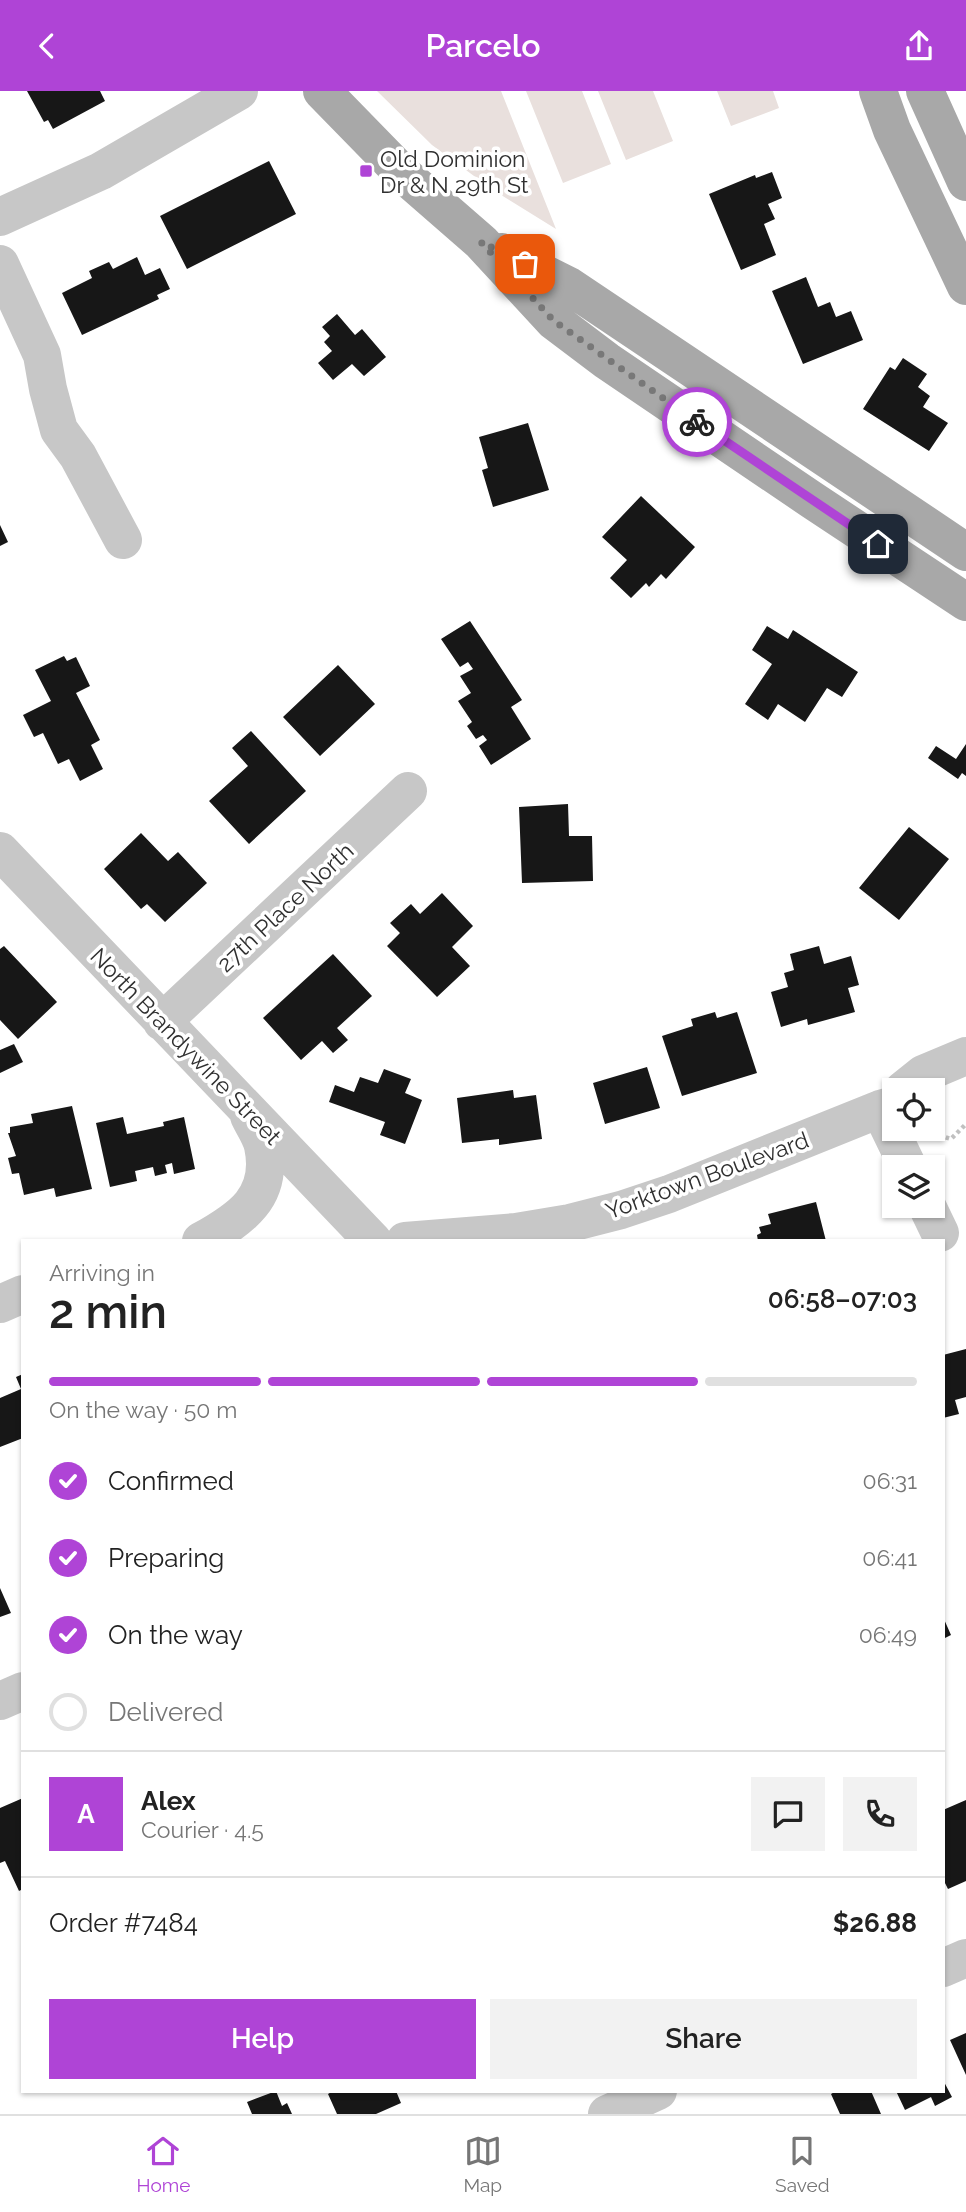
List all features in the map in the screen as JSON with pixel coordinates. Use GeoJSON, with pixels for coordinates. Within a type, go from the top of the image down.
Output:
{"type":"FeatureCollection","features":[{"type":"Feature","properties":{"kind":"main road"},"geometry":{"type":"LineString","coordinates":[[322,91],[404,175],[481,242],[554,321],[812,500],[966,602]]}},
{"type":"Feature","properties":{"kind":"main road"},"geometry":{"type":"LineString","coordinates":[[878,91],[892,130],[966,286]]}},
{"type":"Feature","properties":{"kind":"main road"},"geometry":{"type":"LineString","coordinates":[[925,91],[966,181]]}},
{"type":"Feature","properties":{"kind":"main road"},"geometry":{"type":"LineString","coordinates":[[481,242],[569,286],[966,552]]}},
{"type":"Feature","properties":{"kind":"street"},"geometry":{"type":"LineString","coordinates":[[0,217],[101,171],[235,92]]}},
{"type":"Feature","properties":{"kind":"street"},"geometry":{"type":"LineString","coordinates":[[0,264],[42,355],[59,430],[78,456],[123,540]]}},
{"type":"Feature","properties":{"kind":"street","name":"27th Place North"},"geometry":{"type":"LineString","coordinates":[[162,1022],[408,791]]}},
{"type":"Feature","properties":{"kind":"street","name":"North Brandywine Street"},"geometry":{"type":"LineString","coordinates":[[1,855],[371,1239]]}},
{"type":"Feature","properties":{"kind":"street","name":"Yorktown Boulevard"},"geometry":{"type":"LineString","coordinates":[[918,1078],[966,1056]]}},
{"type":"Feature","properties":{"kind":"street"},"geometry":{"type":"LineString","coordinates":[[945,1103],[966,1081]]}},
{"type":"Feature","properties":{"kind":"street"},"geometry":{"type":"LineString","coordinates":[[205,1239],[232,1224],[258,1196],[265,1173],[263,1144],[243,1105]]}},
{"type":"Feature","properties":{"kind":"street","name":"Yorktown Boulevard"},"geometry":{"type":"LineString","coordinates":[[430,1239],[516,1232],[570,1223],[621,1210],[669,1194],[882,1105]]}},
{"type":"Feature","properties":{"kind":"street"},"geometry":{"type":"LineString","coordinates":[[0,1304],[21,1295]]}},
{"type":"Feature","properties":{"kind":"street"},"geometry":{"type":"LineString","coordinates":[[0,1701],[21,1692]]}},
{"type":"Feature","properties":{"kind":"street"},"geometry":{"type":"LineString","coordinates":[[945,1967],[966,1958]]}},
{"type":"Feature","properties":{"kind":"street"},"geometry":{"type":"LineString","coordinates":[[607,2114],[654,2093]]}},
{"type":"Feature","properties":{"kind":"path"},"geometry":{"type":"LineString","coordinates":[[945,1137],[951,1139],[966,1124]]}},
{"type":"Feature","properties":{"kind":"shaded area"},"geometry":{"type":"Polygon","coordinates":[[[377,91],[501,91],[556,229],[493,190],[432,145],[377,91]]]}},
{"type":"Feature","properties":{"kind":"shaded area"},"geometry":{"type":"Polygon","coordinates":[[[526,91],[582,91],[611,164],[563,183],[526,91]]]}},
{"type":"Feature","properties":{"kind":"shaded area"},"geometry":{"type":"Polygon","coordinates":[[[598,91],[653,91],[673,141],[626,160],[598,91]]]}},
{"type":"Feature","properties":{"kind":"shaded area"},"geometry":{"type":"Polygon","coordinates":[[[717,91],[773,91],[779,108],[731,126],[717,91]]]}},
{"type":"Feature","properties":{"kind":"building"},"geometry":{"type":"Polygon","coordinates":[[[27,91],[100,91],[105,101],[53,129],[48,120],[44,122],[27,91]]]}},
{"type":"Feature","properties":{"kind":"building"},"geometry":{"type":"Polygon","coordinates":[[[269,161],[296,214],[187,269],[160,216],[269,161]]]}},
{"type":"Feature","properties":{"kind":"building"},"geometry":{"type":"Polygon","coordinates":[[[772,172],[782,198],[768,204],[775,219],[764,224],[776,255],[741,270],[709,194],[755,175],[756,178],[772,172]]]}},
{"type":"Feature","properties":{"kind":"building"},"geometry":{"type":"Polygon","coordinates":[[[137,257],[145,275],[160,268],[170,289],[157,295],[159,299],[82,335],[62,293],[92,278],[89,271],[109,262],[113,269],[137,257]]]}},
{"type":"Feature","properties":{"kind":"building"},"geometry":{"type":"Polygon","coordinates":[[[806,277],[818,307],[830,302],[836,317],[851,311],[863,340],[803,364],[772,291],[806,277]]]}},
{"type":"Feature","properties":{"kind":"building"},"geometry":{"type":"Polygon","coordinates":[[[337,314],[355,335],[362,329],[386,357],[364,376],[352,364],[333,380],[318,363],[332,351],[324,342],[330,336],[322,327],[337,314]]]}},
{"type":"Feature","properties":{"kind":"building"},"geometry":{"type":"Polygon","coordinates":[[[903,358],[927,374],[918,387],[930,396],[923,407],[948,423],[929,451],[863,409],[890,367],[895,370],[903,358]]]}},
{"type":"Feature","properties":{"kind":"building"},"geometry":{"type":"Polygon","coordinates":[[[528,423],[549,490],[493,507],[482,470],[488,468],[479,437],[528,423]]]}},
{"type":"Feature","properties":{"kind":"building"},"geometry":{"type":"Polygon","coordinates":[[[641,496],[695,547],[666,579],[661,574],[649,587],[646,583],[631,598],[610,578],[627,560],[602,537],[641,496]]]}},
{"type":"Feature","properties":{"kind":"building"},"geometry":{"type":"Polygon","coordinates":[[[0,525],[8,542],[0,546],[0,525]]]}},
{"type":"Feature","properties":{"kind":"building"},"geometry":{"type":"Polygon","coordinates":[[[470,621],[522,700],[511,707],[531,739],[491,765],[479,746],[487,740],[483,735],[476,739],[467,726],[472,722],[458,701],[471,693],[460,676],[473,669],[468,662],[460,667],[441,639],[470,621]]]}},
{"type":"Feature","properties":{"kind":"building"},"geometry":{"type":"Polygon","coordinates":[[[767,626],[788,639],[793,630],[858,672],[842,697],[827,688],[805,722],[778,704],[768,720],[745,704],[772,664],[752,650],[767,626]]]}},
{"type":"Feature","properties":{"kind":"building"},"geometry":{"type":"Polygon","coordinates":[[[64,656],[67,661],[76,657],[90,686],[76,693],[100,740],[91,745],[103,769],[80,781],[69,759],[58,764],[43,733],[34,737],[23,715],[51,701],[35,670],[64,656]]]}},
{"type":"Feature","properties":{"kind":"building"},"geometry":{"type":"Polygon","coordinates":[[[338,665],[375,704],[320,756],[283,717],[338,665]]]}},
{"type":"Feature","properties":{"kind":"building"},"geometry":{"type":"Polygon","coordinates":[[[251,731],[306,791],[249,844],[209,801],[248,766],[232,748],[251,731]]]}},
{"type":"Feature","properties":{"kind":"building"},"geometry":{"type":"Polygon","coordinates":[[[966,744],[966,776],[962,773],[958,779],[928,758],[936,746],[956,759],[966,744]]]}},
{"type":"Feature","properties":{"kind":"building"},"geometry":{"type":"Polygon","coordinates":[[[568,804],[569,836],[592,836],[593,881],[522,883],[519,807],[568,804]]]}},
{"type":"Feature","properties":{"kind":"building"},"geometry":{"type":"Polygon","coordinates":[[[909,827],[949,859],[899,920],[859,888],[909,827]]]}},
{"type":"Feature","properties":{"kind":"building"},"geometry":{"type":"Polygon","coordinates":[[[141,833],[168,861],[178,852],[207,883],[165,922],[147,904],[141,909],[104,869],[141,833]]]}},
{"type":"Feature","properties":{"kind":"building"},"geometry":{"type":"Polygon","coordinates":[[[442,893],[473,926],[452,947],[470,966],[437,997],[387,946],[400,933],[390,923],[411,904],[420,914],[442,893]]]}},
{"type":"Feature","properties":{"kind":"building"},"geometry":{"type":"Polygon","coordinates":[[[4,946],[57,1002],[18,1039],[0,1020],[0,949],[4,946]]]}},
{"type":"Feature","properties":{"kind":"building"},"geometry":{"type":"Polygon","coordinates":[[[819,946],[824,964],[851,956],[859,985],[848,988],[855,1012],[808,1025],[807,1019],[781,1027],[771,992],[788,987],[784,973],[794,970],[790,954],[819,946]]]}},
{"type":"Feature","properties":{"kind":"building"},"geometry":{"type":"Polygon","coordinates":[[[333,954],[372,996],[337,1028],[348,1040],[333,1053],[322,1041],[301,1060],[263,1018],[333,954]]]}},
{"type":"Feature","properties":{"kind":"building"},"geometry":{"type":"Polygon","coordinates":[[[715,1012],[717,1018],[737,1012],[757,1073],[682,1096],[662,1036],[693,1026],[691,1019],[715,1012]]]}},
{"type":"Feature","properties":{"kind":"building"},"geometry":{"type":"Polygon","coordinates":[[[14,1044],[23,1062],[0,1073],[0,1050],[14,1044]]]}},
{"type":"Feature","properties":{"kind":"building"},"geometry":{"type":"Polygon","coordinates":[[[647,1067],[660,1108],[605,1124],[593,1083],[647,1067]]]}},
{"type":"Feature","properties":{"kind":"building"},"geometry":{"type":"Polygon","coordinates":[[[384,1069],[411,1079],[405,1093],[422,1100],[405,1144],[380,1135],[385,1122],[329,1102],[335,1085],[354,1092],[360,1077],[378,1083],[384,1069]]]}},
{"type":"Feature","properties":{"kind":"building"},"geometry":{"type":"Polygon","coordinates":[[[513,1090],[514,1098],[536,1095],[542,1139],[499,1145],[499,1139],[462,1143],[457,1098],[513,1090]]]}},
{"type":"Feature","properties":{"kind":"building"},"geometry":{"type":"Polygon","coordinates":[[[72,1106],[92,1189],[56,1197],[54,1188],[24,1195],[19,1173],[12,1174],[8,1158],[16,1156],[8,1133],[10,1127],[33,1123],[31,1114],[72,1106]]]}},
{"type":"Feature","properties":{"kind":"building"},"geometry":{"type":"Polygon","coordinates":[[[123,1117],[127,1134],[164,1126],[163,1122],[184,1117],[195,1169],[174,1174],[172,1163],[165,1165],[167,1173],[155,1176],[153,1167],[135,1171],[137,1181],[110,1187],[96,1123],[123,1117]]]}},
{"type":"Feature","properties":{"kind":"building"},"geometry":{"type":"Polygon","coordinates":[[[816,1202],[825,1239],[758,1239],[757,1235],[761,1233],[759,1227],[771,1224],[768,1214],[816,1202]]]}},
{"type":"Feature","properties":{"kind":"building"},"geometry":{"type":"Polygon","coordinates":[[[966,1349],[966,1397],[955,1400],[959,1414],[945,1418],[945,1354],[966,1349]]]}},
{"type":"Feature","properties":{"kind":"building"},"geometry":{"type":"Polygon","coordinates":[[[21,1375],[21,1389],[16,1377],[21,1375]]]}},
{"type":"Feature","properties":{"kind":"building"},"geometry":{"type":"Polygon","coordinates":[[[21,1389],[21,1439],[0,1447],[0,1398],[21,1389]]]}},
{"type":"Feature","properties":{"kind":"building"},"geometry":{"type":"Polygon","coordinates":[[[0,1588],[11,1613],[0,1617],[0,1588]]]}},
{"type":"Feature","properties":{"kind":"building"},"geometry":{"type":"Polygon","coordinates":[[[945,1622],[951,1635],[945,1638],[945,1622]]]}},
{"type":"Feature","properties":{"kind":"building"},"geometry":{"type":"Polygon","coordinates":[[[21,1799],[19,1891],[5,1861],[0,1863],[0,1808],[21,1799]]]}},
{"type":"Feature","properties":{"kind":"building"},"geometry":{"type":"Polygon","coordinates":[[[966,1800],[966,1881],[948,1889],[945,1883],[945,1809],[966,1800]]]}},
{"type":"Feature","properties":{"kind":"building"},"geometry":{"type":"Polygon","coordinates":[[[966,2033],[966,2075],[950,2040],[966,2033]]]}},
{"type":"Feature","properties":{"kind":"building"},"geometry":{"type":"Polygon","coordinates":[[[945,2084],[952,2097],[935,2106],[931,2097],[905,2110],[897,2093],[945,2093],[945,2084]]]}},
{"type":"Feature","properties":{"kind":"building"},"geometry":{"type":"Polygon","coordinates":[[[277,2093],[282,2106],[287,2103],[292,2114],[252,2114],[247,2102],[277,2093]]]}},
{"type":"Feature","properties":{"kind":"building"},"geometry":{"type":"Polygon","coordinates":[[[397,2093],[401,2103],[376,2114],[337,2114],[328,2094],[397,2093]]]}},
{"type":"Feature","properties":{"kind":"building"},"geometry":{"type":"Polygon","coordinates":[[[872,2093],[881,2114],[840,2114],[831,2094],[872,2093]]]}},
{"type":"Feature","properties":{"kind":"way so far"},"geometry":{"type":"LineString","coordinates":[[525,264],[481,242],[554,321],[697,422]]}},
{"type":"Feature","properties":{"kind":"place","name":"Old Dominion Dr & N 29th St"},"geometry":{"type":"Point","coordinates":[366,171]}},
{"type":"Feature","properties":{"kind":"route"},"geometry":{"type":"LineString","coordinates":[[697,422],[878,544]]}}]}
